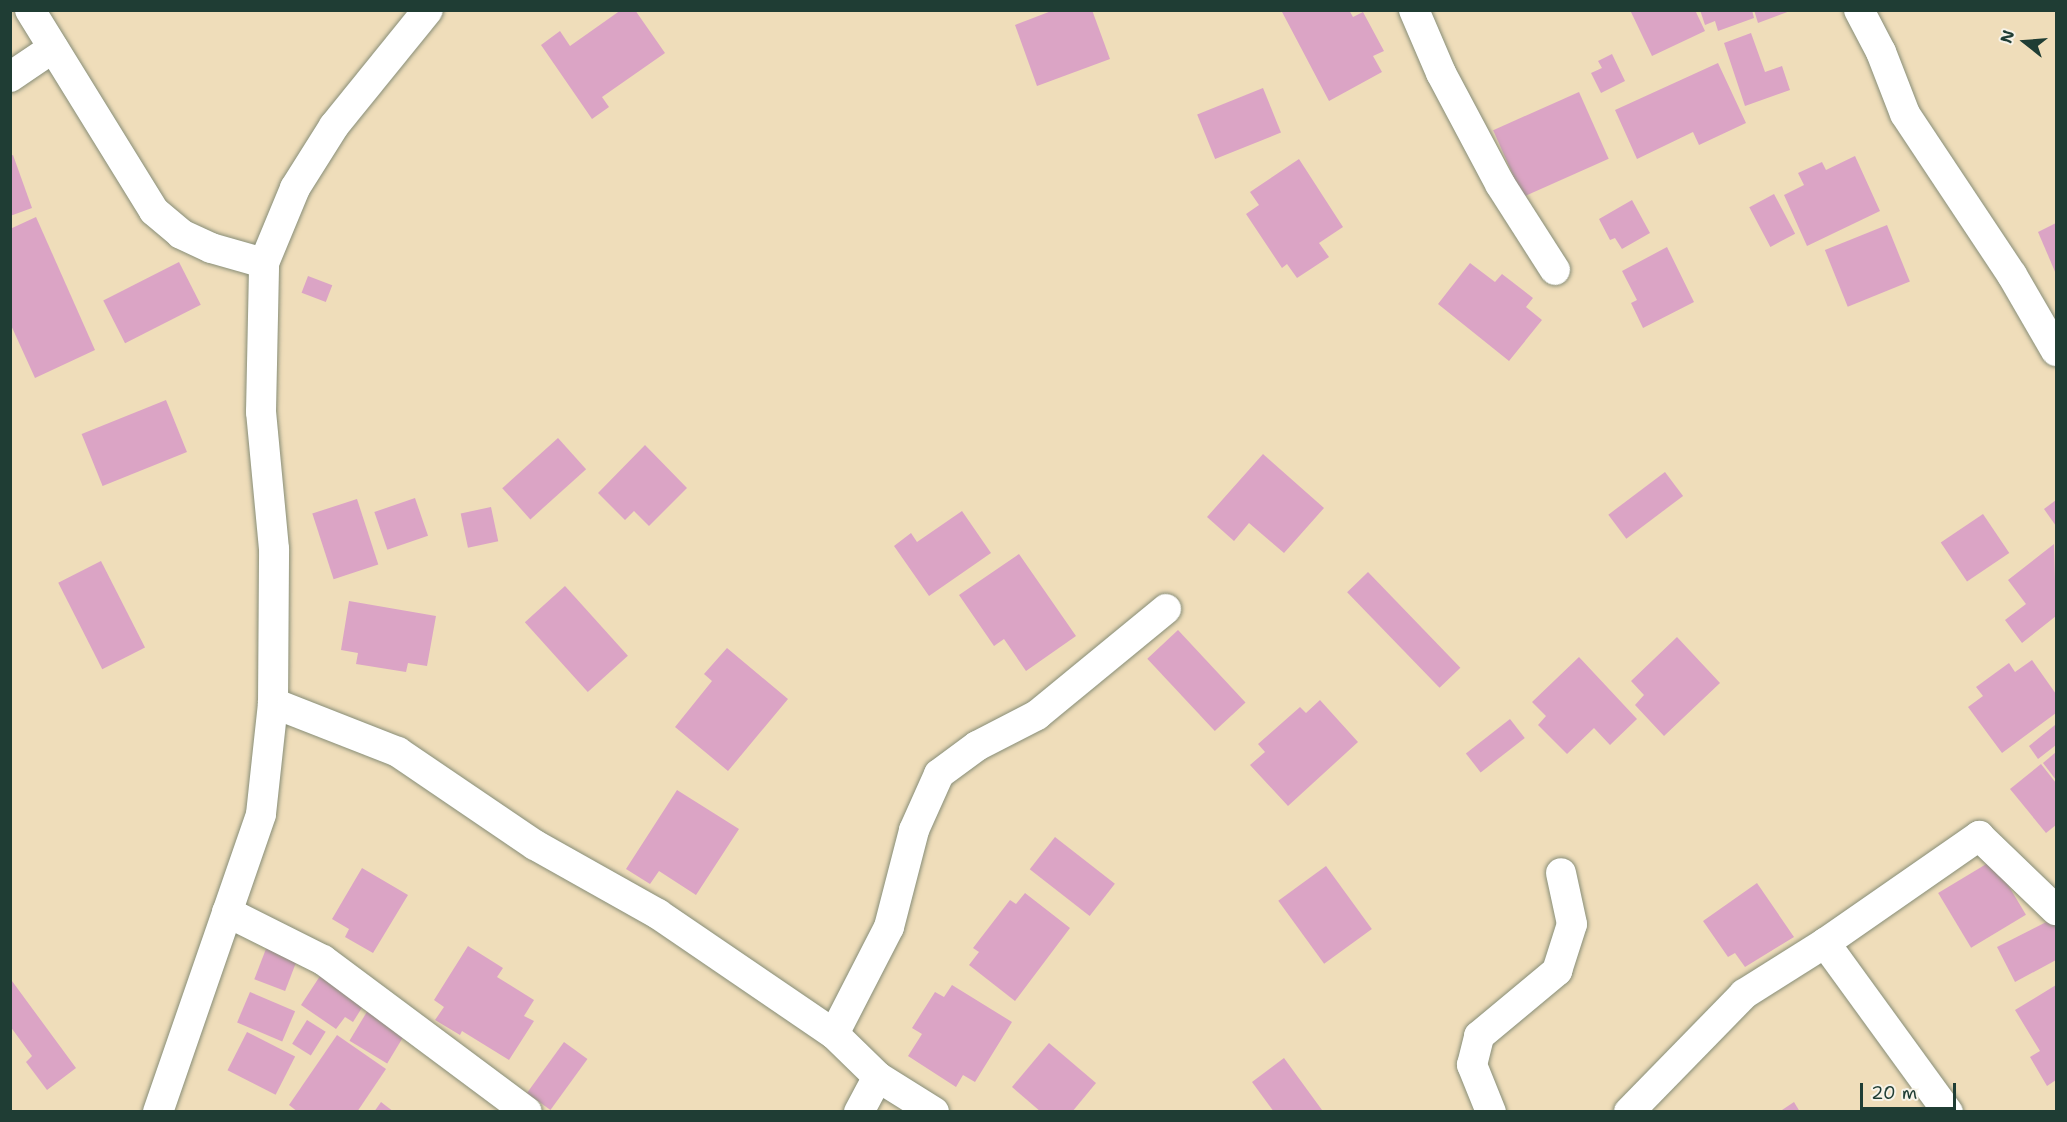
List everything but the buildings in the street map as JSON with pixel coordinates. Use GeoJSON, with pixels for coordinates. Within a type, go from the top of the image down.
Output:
{"type":"FeatureCollection","features":[{"type":"Feature","properties":{"kind":"street"},"geometry":{"type":"LineString","coordinates":[[30,10],[154,212],[181,234],[211,248],[264,263]]}},
{"type":"Feature","properties":{"kind":"street"},"geometry":{"type":"LineString","coordinates":[[159,1112],[261,814],[273,703],[274,549],[261,412],[264,263],[295,188],[334,126],[428,10]]}},
{"type":"Feature","properties":{"kind":"street"},"geometry":{"type":"LineString","coordinates":[[1414,10],[1440,74],[1500,184],[1555,270]]}},
{"type":"Feature","properties":{"kind":"street"},"geometry":{"type":"LineString","coordinates":[[1859,10],[1881,52],[1905,114],[2012,275],[2056,351]]}},
{"type":"Feature","properties":{"kind":"street"},"geometry":{"type":"LineString","coordinates":[[10,77],[53,48]]}},
{"type":"Feature","properties":{"kind":"street"},"geometry":{"type":"LineString","coordinates":[[834,1034],[889,927],[914,830],[939,774],[977,746],[1037,715],[1166,609]]}},
{"type":"Feature","properties":{"kind":"street"},"geometry":{"type":"LineString","coordinates":[[273,703],[398,752],[535,845],[658,914],[834,1034],[878,1077],[934,1112]]}},
{"type":"Feature","properties":{"kind":"street"},"geometry":{"type":"LineString","coordinates":[[1629,1112],[1744,994],[1825,943],[1979,836],[2056,910]]}},
{"type":"Feature","properties":{"kind":"street"},"geometry":{"type":"LineString","coordinates":[[1491,1112],[1472,1065],[1479,1036],[1557,971],[1572,924],[1561,873]]}},
{"type":"Feature","properties":{"kind":"street"},"geometry":{"type":"LineString","coordinates":[[226,912],[323,960],[527,1112]]}},
{"type":"Feature","properties":{"kind":"street"},"geometry":{"type":"LineString","coordinates":[[1825,943],[1948,1112]]}},
{"type":"Feature","properties":{"kind":"street"},"geometry":{"type":"LineString","coordinates":[[859,1112],[878,1077]]}}]}
